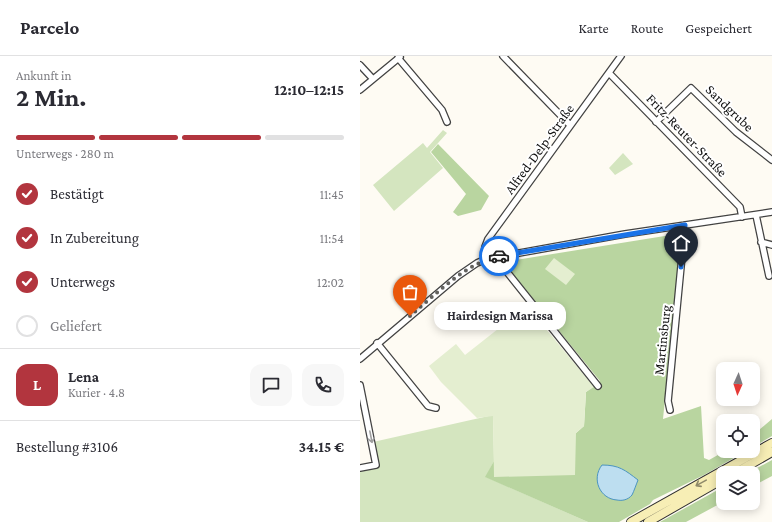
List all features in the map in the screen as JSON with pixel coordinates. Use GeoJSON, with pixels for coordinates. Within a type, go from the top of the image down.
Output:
{"type":"FeatureCollection","features":[{"type":"Feature","properties":{"kind":"main road"},"geometry":{"type":"LineString","coordinates":[[630,522],[772,443]]}},
{"type":"Feature","properties":{"kind":"main road"},"geometry":{"type":"LineString","coordinates":[[747,466],[772,452]]}},
{"type":"Feature","properties":{"kind":"main road"},"geometry":{"type":"LineString","coordinates":[[648,522],[716,483]]}},
{"type":"Feature","properties":{"kind":"street"},"geometry":{"type":"LineString","coordinates":[[504,56],[570,126]]}},
{"type":"Feature","properties":{"kind":"street","name":"Alfred-Delp-Straße"},"geometry":{"type":"LineString","coordinates":[[486,259],[485,247],[488,239],[621,56]]}},
{"type":"Feature","properties":{"kind":"street"},"geometry":{"type":"LineString","coordinates":[[360,90],[400,57],[442,110],[447,122]]}},
{"type":"Feature","properties":{"kind":"street"},"geometry":{"type":"LineString","coordinates":[[360,65],[373,79]]}},
{"type":"Feature","properties":{"kind":"street","name":"Fritz-Reuter-Straße"},"geometry":{"type":"LineString","coordinates":[[609,73],[740,207],[742,217]]}},
{"type":"Feature","properties":{"kind":"street","name":"Sandgrube"},"geometry":{"type":"LineString","coordinates":[[656,122],[691,88],[736,132],[772,160]]}},
{"type":"Feature","properties":{"kind":"street"},"geometry":{"type":"LineString","coordinates":[[360,358],[458,276],[477,263],[486,259],[685,225],[772,212]]}},
{"type":"Feature","properties":{"kind":"street"},"geometry":{"type":"LineString","coordinates":[[756,215],[769,276]]}},
{"type":"Feature","properties":{"kind":"street","name":"Martinsburg"},"geometry":{"type":"LineString","coordinates":[[670,410],[668,401],[685,225]]}},
{"type":"Feature","properties":{"kind":"street"},"geometry":{"type":"LineString","coordinates":[[761,242],[772,245]]}},
{"type":"Feature","properties":{"kind":"street"},"geometry":{"type":"LineString","coordinates":[[498,256],[499,262],[598,386]]}},
{"type":"Feature","properties":{"kind":"street"},"geometry":{"type":"LineString","coordinates":[[378,344],[428,406],[436,408]]}},
{"type":"Feature","properties":{"kind":"street"},"geometry":{"type":"LineString","coordinates":[[360,385],[376,465],[360,468]]}},
{"type":"Feature","properties":{"kind":"green space"},"geometry":{"type":"Polygon","coordinates":[[[443,130],[447,133],[430,152],[443,168],[394,211],[373,185],[423,143],[427,148],[443,130]]]}},
{"type":"Feature","properties":{"kind":"green space"},"geometry":{"type":"Polygon","coordinates":[[[438,144],[489,196],[481,210],[458,216],[453,212],[466,194],[431,152],[438,144]]]}},
{"type":"Feature","properties":{"kind":"green space"},"geometry":{"type":"Polygon","coordinates":[[[623,153],[633,164],[615,175],[609,168],[623,153]]]}},
{"type":"Feature","properties":{"kind":"green space"},"geometry":{"type":"Polygon","coordinates":[[[677,234],[681,240],[663,419],[701,406],[704,458],[709,460],[716,456],[716,458],[734,458],[720,466],[716,466],[716,468],[704,475],[653,500],[650,504],[619,522],[588,522],[485,477],[494,461],[494,477],[576,433],[584,426],[586,392],[600,381],[503,262],[677,234]]]}},
{"type":"Feature","properties":{"kind":"green space"},"geometry":{"type":"Polygon","coordinates":[[[554,258],[575,274],[566,285],[545,269],[554,258]]]}},
{"type":"Feature","properties":{"kind":"green space"},"geometry":{"type":"Polygon","coordinates":[[[527,306],[594,387],[586,392],[584,426],[576,433],[575,475],[494,477],[493,416],[477,418],[441,382],[429,366],[456,344],[465,355],[527,306]]]}},
{"type":"Feature","properties":{"kind":"green space"},"geometry":{"type":"Polygon","coordinates":[[[493,415],[494,461],[486,477],[588,522],[360,522],[360,471],[378,467],[373,442],[493,415]]]}},
{"type":"Feature","properties":{"kind":"green space"},"geometry":{"type":"Polygon","coordinates":[[[772,419],[772,436],[760,443],[760,429],[772,419]]]}},
{"type":"Feature","properties":{"kind":"green space"},"geometry":{"type":"Polygon","coordinates":[[[772,460],[772,476],[760,482],[760,466],[772,460]]]}},
{"type":"Feature","properties":{"kind":"green space"},"geometry":{"type":"Polygon","coordinates":[[[716,491],[716,506],[686,522],[660,522],[716,491]]]}},
{"type":"Feature","properties":{"kind":"water"},"geometry":{"type":"Polygon","coordinates":[[[602,465],[622,469],[638,480],[632,495],[629,498],[625,500],[611,499],[602,492],[597,482],[597,476],[602,465]]]}},
{"type":"Feature","properties":{"kind":"way so far"},"geometry":{"type":"LineString","coordinates":[[410,316],[468,269],[486,259],[499,256]]}},
{"type":"Feature","properties":{"kind":"place","name":"Hairdesign Marissa"},"geometry":{"type":"Point","coordinates":[410,316]}},
{"type":"Feature","properties":{"kind":"route"},"geometry":{"type":"LineString","coordinates":[[499,256],[685,225],[681,267]]}}]}
